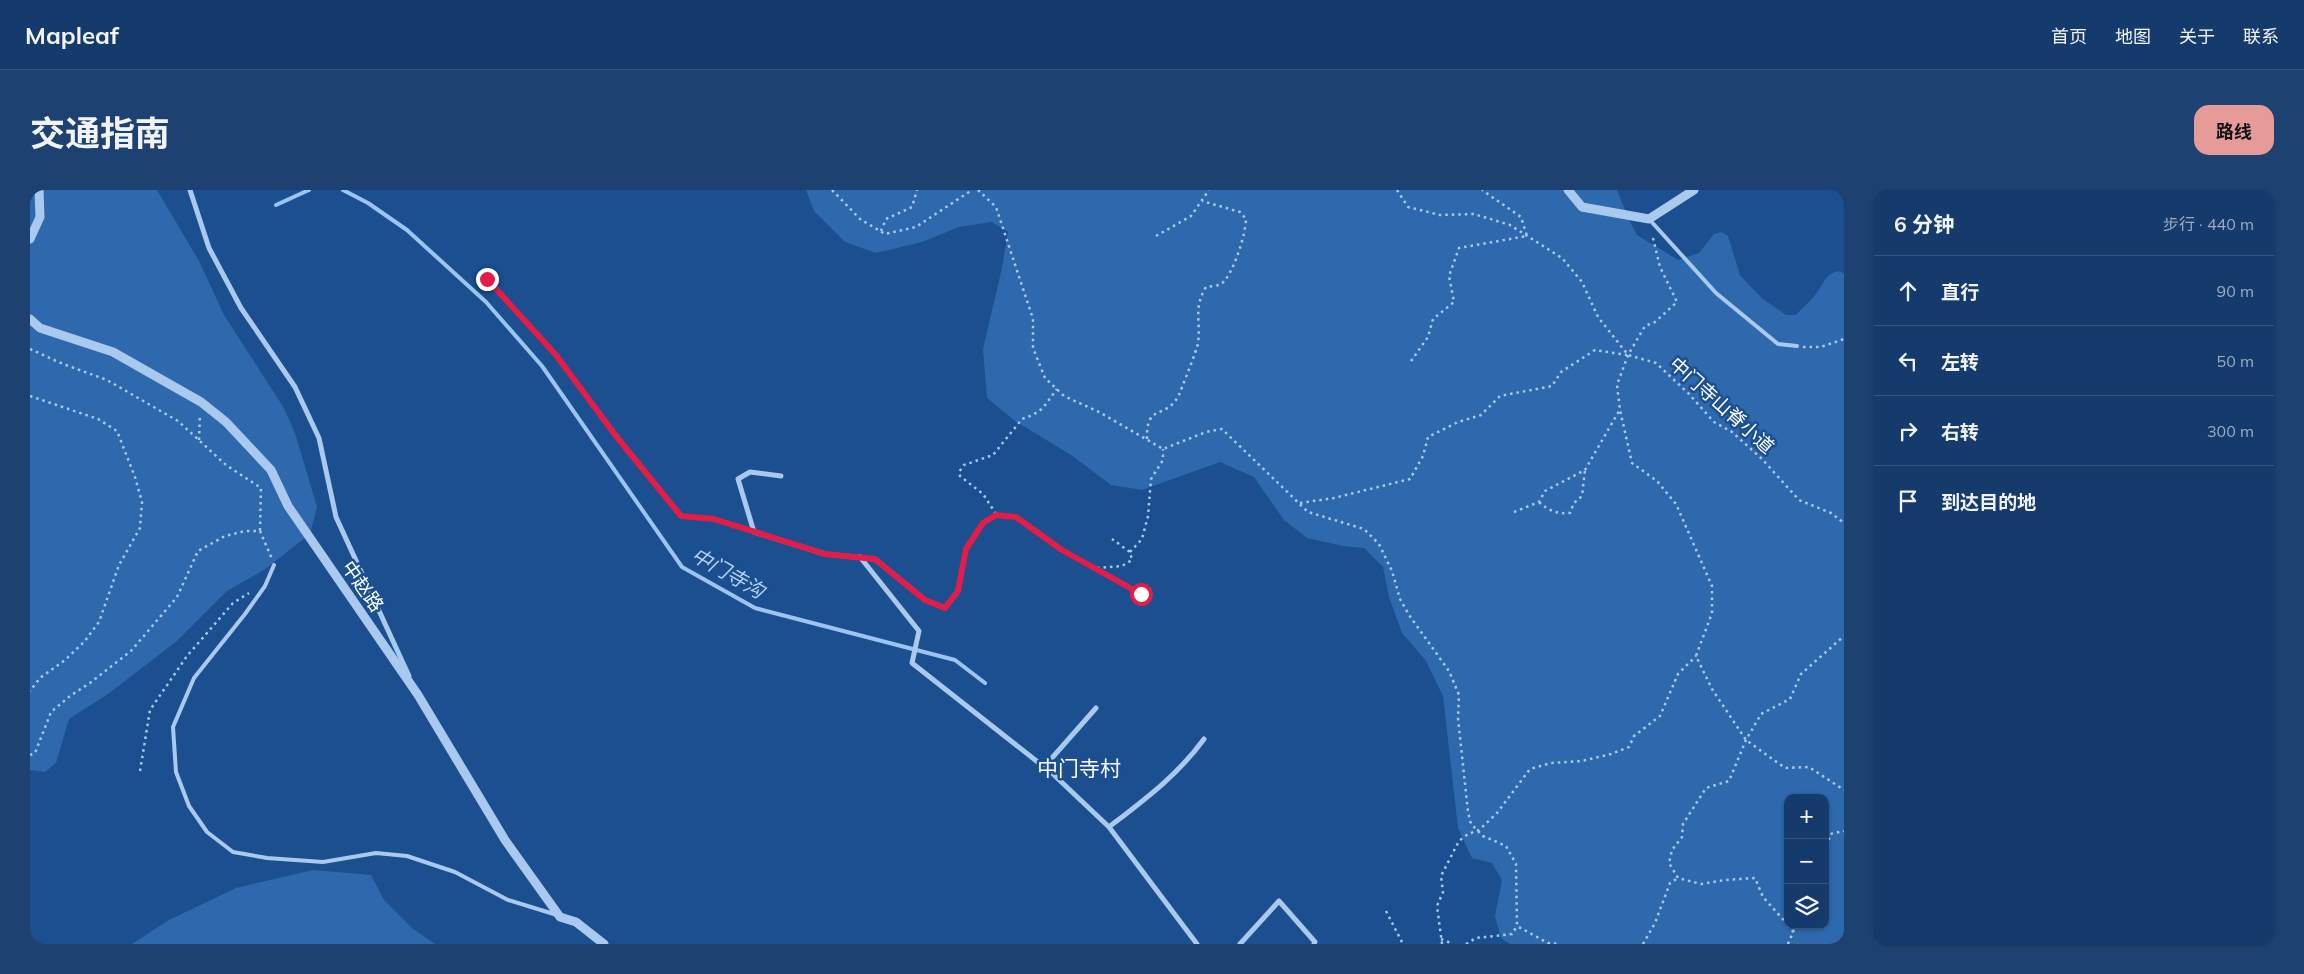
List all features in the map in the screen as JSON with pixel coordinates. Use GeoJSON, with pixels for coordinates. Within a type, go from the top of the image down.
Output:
{"type":"FeatureCollection","features":[{"type":"Feature","properties":{"kind":"street"},"geometry":{"type":"LineString","coordinates":[[30,240],[40,217],[39,190]]}},
{"type":"Feature","properties":{"kind":"street"},"geometry":{"type":"LineString","coordinates":[[190,190],[209,248],[241,308],[295,387],[319,438],[336,517],[418,695]]}},
{"type":"Feature","properties":{"kind":"street"},"geometry":{"type":"LineString","coordinates":[[1568,190],[1582,207],[1649,219],[1694,190]]}},
{"type":"Feature","properties":{"kind":"street","name":"中赵路"},"geometry":{"type":"LineString","coordinates":[[30,319],[40,328],[113,352],[201,402],[226,422],[271,470],[288,506],[418,695],[505,840],[560,916],[576,922],[604,944]]}},
{"type":"Feature","properties":{"kind":"street"},"geometry":{"type":"LineString","coordinates":[[781,476],[750,472],[738,479],[754,532],[825,554],[875,559],[925,600],[945,608],[958,591]]}},
{"type":"Feature","properties":{"kind":"street"},"geometry":{"type":"LineString","coordinates":[[860,558],[920,631],[912,663],[1044,767],[1109,827],[1197,944]]}},
{"type":"Feature","properties":{"kind":"street"},"geometry":{"type":"LineString","coordinates":[[1044,767],[1096,708]]}},
{"type":"Feature","properties":{"kind":"street"},"geometry":{"type":"LineString","coordinates":[[1109,827],[1157,791],[1187,762],[1204,739]]}},
{"type":"Feature","properties":{"kind":"street"},"geometry":{"type":"LineString","coordinates":[[1240,944],[1279,901],[1315,942],[1314,944]]}},
{"type":"Feature","properties":{"kind":"lane"},"geometry":{"type":"LineString","coordinates":[[1649,219],[1716,293],[1778,344],[1797,346]]}},
{"type":"Feature","properties":{"kind":"lane"},"geometry":{"type":"LineString","coordinates":[[274,565],[265,586],[246,614],[194,678],[173,727],[176,772],[189,806],[207,832],[233,852],[267,858],[323,862],[376,854],[407,856],[455,872],[508,900],[560,916]]}},
{"type":"Feature","properties":{"kind":"path"},"geometry":{"type":"LineString","coordinates":[[832,190],[860,219],[886,234],[916,228],[972,190]]}},
{"type":"Feature","properties":{"kind":"path"},"geometry":{"type":"LineString","coordinates":[[881,231],[886,219],[912,207],[917,190]]}},
{"type":"Feature","properties":{"kind":"path"},"geometry":{"type":"LineString","coordinates":[[978,190],[996,207],[1033,319],[1034,348],[1045,378],[1064,396],[1099,412],[1163,448],[1206,432],[1222,429],[1308,512],[1364,529],[1379,544],[1392,571],[1400,599],[1449,671],[1459,695],[1458,718],[1468,812],[1471,824],[1483,836],[1506,846],[1516,864],[1516,926],[1512,934],[1476,938],[1466,944]]}},
{"type":"Feature","properties":{"kind":"path"},"geometry":{"type":"LineString","coordinates":[[1156,236],[1191,216],[1209,190]]}},
{"type":"Feature","properties":{"kind":"path"},"geometry":{"type":"LineString","coordinates":[[1398,190],[1408,207],[1440,215],[1474,214],[1510,225],[1562,258],[1582,282],[1598,316],[1628,355]]}},
{"type":"Feature","properties":{"kind":"path"},"geometry":{"type":"LineString","coordinates":[[1482,190],[1520,217],[1527,236]]}},
{"type":"Feature","properties":{"kind":"path"},"geometry":{"type":"LineString","coordinates":[[1146,439],[1146,425],[1153,414],[1171,406],[1179,396],[1198,344],[1197,323],[1200,297],[1206,287],[1221,284],[1230,274],[1246,232],[1246,219],[1240,212],[1202,202]]}},
{"type":"Feature","properties":{"kind":"path"},"geometry":{"type":"LineString","coordinates":[[1442,944],[1437,906],[1443,892],[1441,876],[1459,841],[1468,834],[1478,830],[1497,813],[1530,769],[1551,764],[1582,761],[1611,754],[1629,747],[1634,736],[1660,716],[1678,674],[1696,656],[1712,613],[1712,586],[1676,504],[1657,482],[1632,463],[1620,410],[1617,385],[1628,355],[1645,326],[1655,322],[1677,302],[1660,267],[1649,219]]}},
{"type":"Feature","properties":{"kind":"path"},"geometry":{"type":"LineString","coordinates":[[1410,361],[1428,337],[1432,319],[1454,302],[1449,276],[1459,248],[1527,236]]}},
{"type":"Feature","properties":{"kind":"path"},"geometry":{"type":"LineString","coordinates":[[487,279],[556,355],[676,512],[681,516],[714,519],[754,532]]}},
{"type":"Feature","properties":{"kind":"path"},"geometry":{"type":"LineString","coordinates":[[1797,346],[1821,347],[1844,339]]}},
{"type":"Feature","properties":{"kind":"path"},"geometry":{"type":"LineString","coordinates":[[30,349],[63,364],[107,380],[178,422],[226,465],[261,488],[260,531],[274,565]]}},
{"type":"Feature","properties":{"kind":"path","name":"中门寺山脊小道"},"geometry":{"type":"LineString","coordinates":[[1300,503],[1334,498],[1410,479],[1423,456],[1428,437],[1458,422],[1481,415],[1500,396],[1552,386],[1561,372],[1596,350],[1628,355],[1656,363],[1689,394],[1714,422],[1732,432],[1762,459],[1799,500],[1831,513],[1844,523]]}},
{"type":"Feature","properties":{"kind":"path"},"geometry":{"type":"LineString","coordinates":[[996,515],[983,494],[960,476],[959,472],[964,465],[993,455],[1022,419],[1033,415],[1043,408],[1057,389]]}},
{"type":"Feature","properties":{"kind":"path"},"geometry":{"type":"LineString","coordinates":[[30,396],[98,418],[118,432],[142,502],[140,528],[119,565],[99,622],[84,642],[65,660],[40,678],[30,691]]}},
{"type":"Feature","properties":{"kind":"path"},"geometry":{"type":"LineString","coordinates":[[199,440],[201,402]]}},
{"type":"Feature","properties":{"kind":"path"},"geometry":{"type":"LineString","coordinates":[[1539,502],[1547,509],[1560,514],[1570,513],[1574,503],[1582,496],[1585,470],[1620,410]]}},
{"type":"Feature","properties":{"kind":"path"},"geometry":{"type":"LineString","coordinates":[[1130,552],[1142,539],[1148,516],[1151,479],[1163,460],[1163,448]]}},
{"type":"Feature","properties":{"kind":"path"},"geometry":{"type":"LineString","coordinates":[[1514,512],[1539,502],[1545,491],[1585,470]]}},
{"type":"Feature","properties":{"kind":"path"},"geometry":{"type":"LineString","coordinates":[[958,591],[966,549],[983,523],[996,515],[1016,517],[1062,550],[1141,594]]}},
{"type":"Feature","properties":{"kind":"path"},"geometry":{"type":"LineString","coordinates":[[30,755],[35,753],[51,712],[131,651],[177,597],[198,552],[225,536],[245,530],[260,531]]}},
{"type":"Feature","properties":{"kind":"path"},"geometry":{"type":"LineString","coordinates":[[1095,568],[1122,566],[1132,560],[1130,552],[1112,539]]}},
{"type":"Feature","properties":{"kind":"path"},"geometry":{"type":"LineString","coordinates":[[140,771],[150,710],[187,656],[233,602],[265,586]]}},
{"type":"Feature","properties":{"kind":"path"},"geometry":{"type":"LineString","coordinates":[[1784,920],[1763,896],[1754,878],[1701,884],[1678,878],[1669,863],[1672,850],[1682,837],[1683,824],[1706,788],[1729,781],[1746,740],[1761,714],[1790,700],[1801,674],[1844,636]]}},
{"type":"Feature","properties":{"kind":"path"},"geometry":{"type":"LineString","coordinates":[[1696,656],[1712,689],[1746,740],[1785,768],[1808,767],[1844,790]]}},
{"type":"Feature","properties":{"kind":"path"},"geometry":{"type":"LineString","coordinates":[[1829,839],[1830,834],[1844,831]]}},
{"type":"Feature","properties":{"kind":"path"},"geometry":{"type":"LineString","coordinates":[[1643,944],[1655,923],[1670,883],[1678,878]]}},
{"type":"Feature","properties":{"kind":"path"},"geometry":{"type":"LineString","coordinates":[[1386,911],[1403,944]]}},
{"type":"Feature","properties":{"kind":"path"},"geometry":{"type":"LineString","coordinates":[[1516,926],[1548,943],[1560,944]]}},
{"type":"Feature","properties":{"kind":"path"},"geometry":{"type":"LineString","coordinates":[[1788,944],[1795,929]]}},
{"type":"Feature","properties":{"kind":"path"},"geometry":{"type":"LineString","coordinates":[[1441,939],[1453,944]]}},
{"type":"Feature","properties":{"kind":"shaded area"},"geometry":{"type":"Polygon","coordinates":[[[30,190],[157,190],[199,261],[224,315],[284,408],[295,433],[317,507],[310,534],[264,570],[227,591],[177,641],[108,694],[69,719],[56,763],[45,772],[30,770],[30,190]]]}},
{"type":"Feature","properties":{"kind":"shaded area"},"geometry":{"type":"Polygon","coordinates":[[[806,190],[1617,190],[1637,235],[1678,260],[1699,253],[1714,234],[1722,232],[1728,236],[1740,275],[1763,299],[1786,315],[1796,315],[1816,294],[1829,276],[1840,271],[1844,274],[1844,944],[1510,944],[1501,938],[1495,916],[1502,880],[1492,863],[1472,858],[1458,828],[1443,696],[1426,661],[1402,633],[1389,597],[1383,567],[1364,548],[1343,546],[1307,538],[1284,520],[1254,477],[1220,462],[1142,490],[1111,485],[1071,455],[1015,421],[987,398],[983,349],[1002,268],[1008,232],[992,222],[959,227],[922,242],[876,253],[845,242],[814,211],[806,190]]]}},
{"type":"Feature","properties":{"kind":"shaded area"},"geometry":{"type":"Polygon","coordinates":[[[313,870],[371,875],[384,900],[412,928],[435,944],[132,944],[169,920],[236,888],[313,870]]]}},
{"type":"Feature","properties":{"kind":"waterway","name":"中门寺沟"},"geometry":{"type":"LineString","coordinates":[[276,205],[309,190]]}},
{"type":"Feature","properties":{"kind":"waterway","name":"中门寺沟"},"geometry":{"type":"LineString","coordinates":[[343,190],[368,203],[407,230],[486,302],[542,366],[682,567],[755,608],[955,660],[985,683]]}},
{"type":"Feature","properties":{"kind":"district","name":"中门寺村"},"geometry":{"type":"Point","coordinates":[1079,769]}},
{"type":"Feature","properties":{"kind":"route"},"geometry":{"type":"LineString","coordinates":[[487,279],[556,355],[616,436],[681,516],[714,519],[825,554],[875,559],[925,600],[945,608],[958,591],[966,549],[983,523],[996,515],[1016,517],[1062,550],[1141,594]]}}]}
